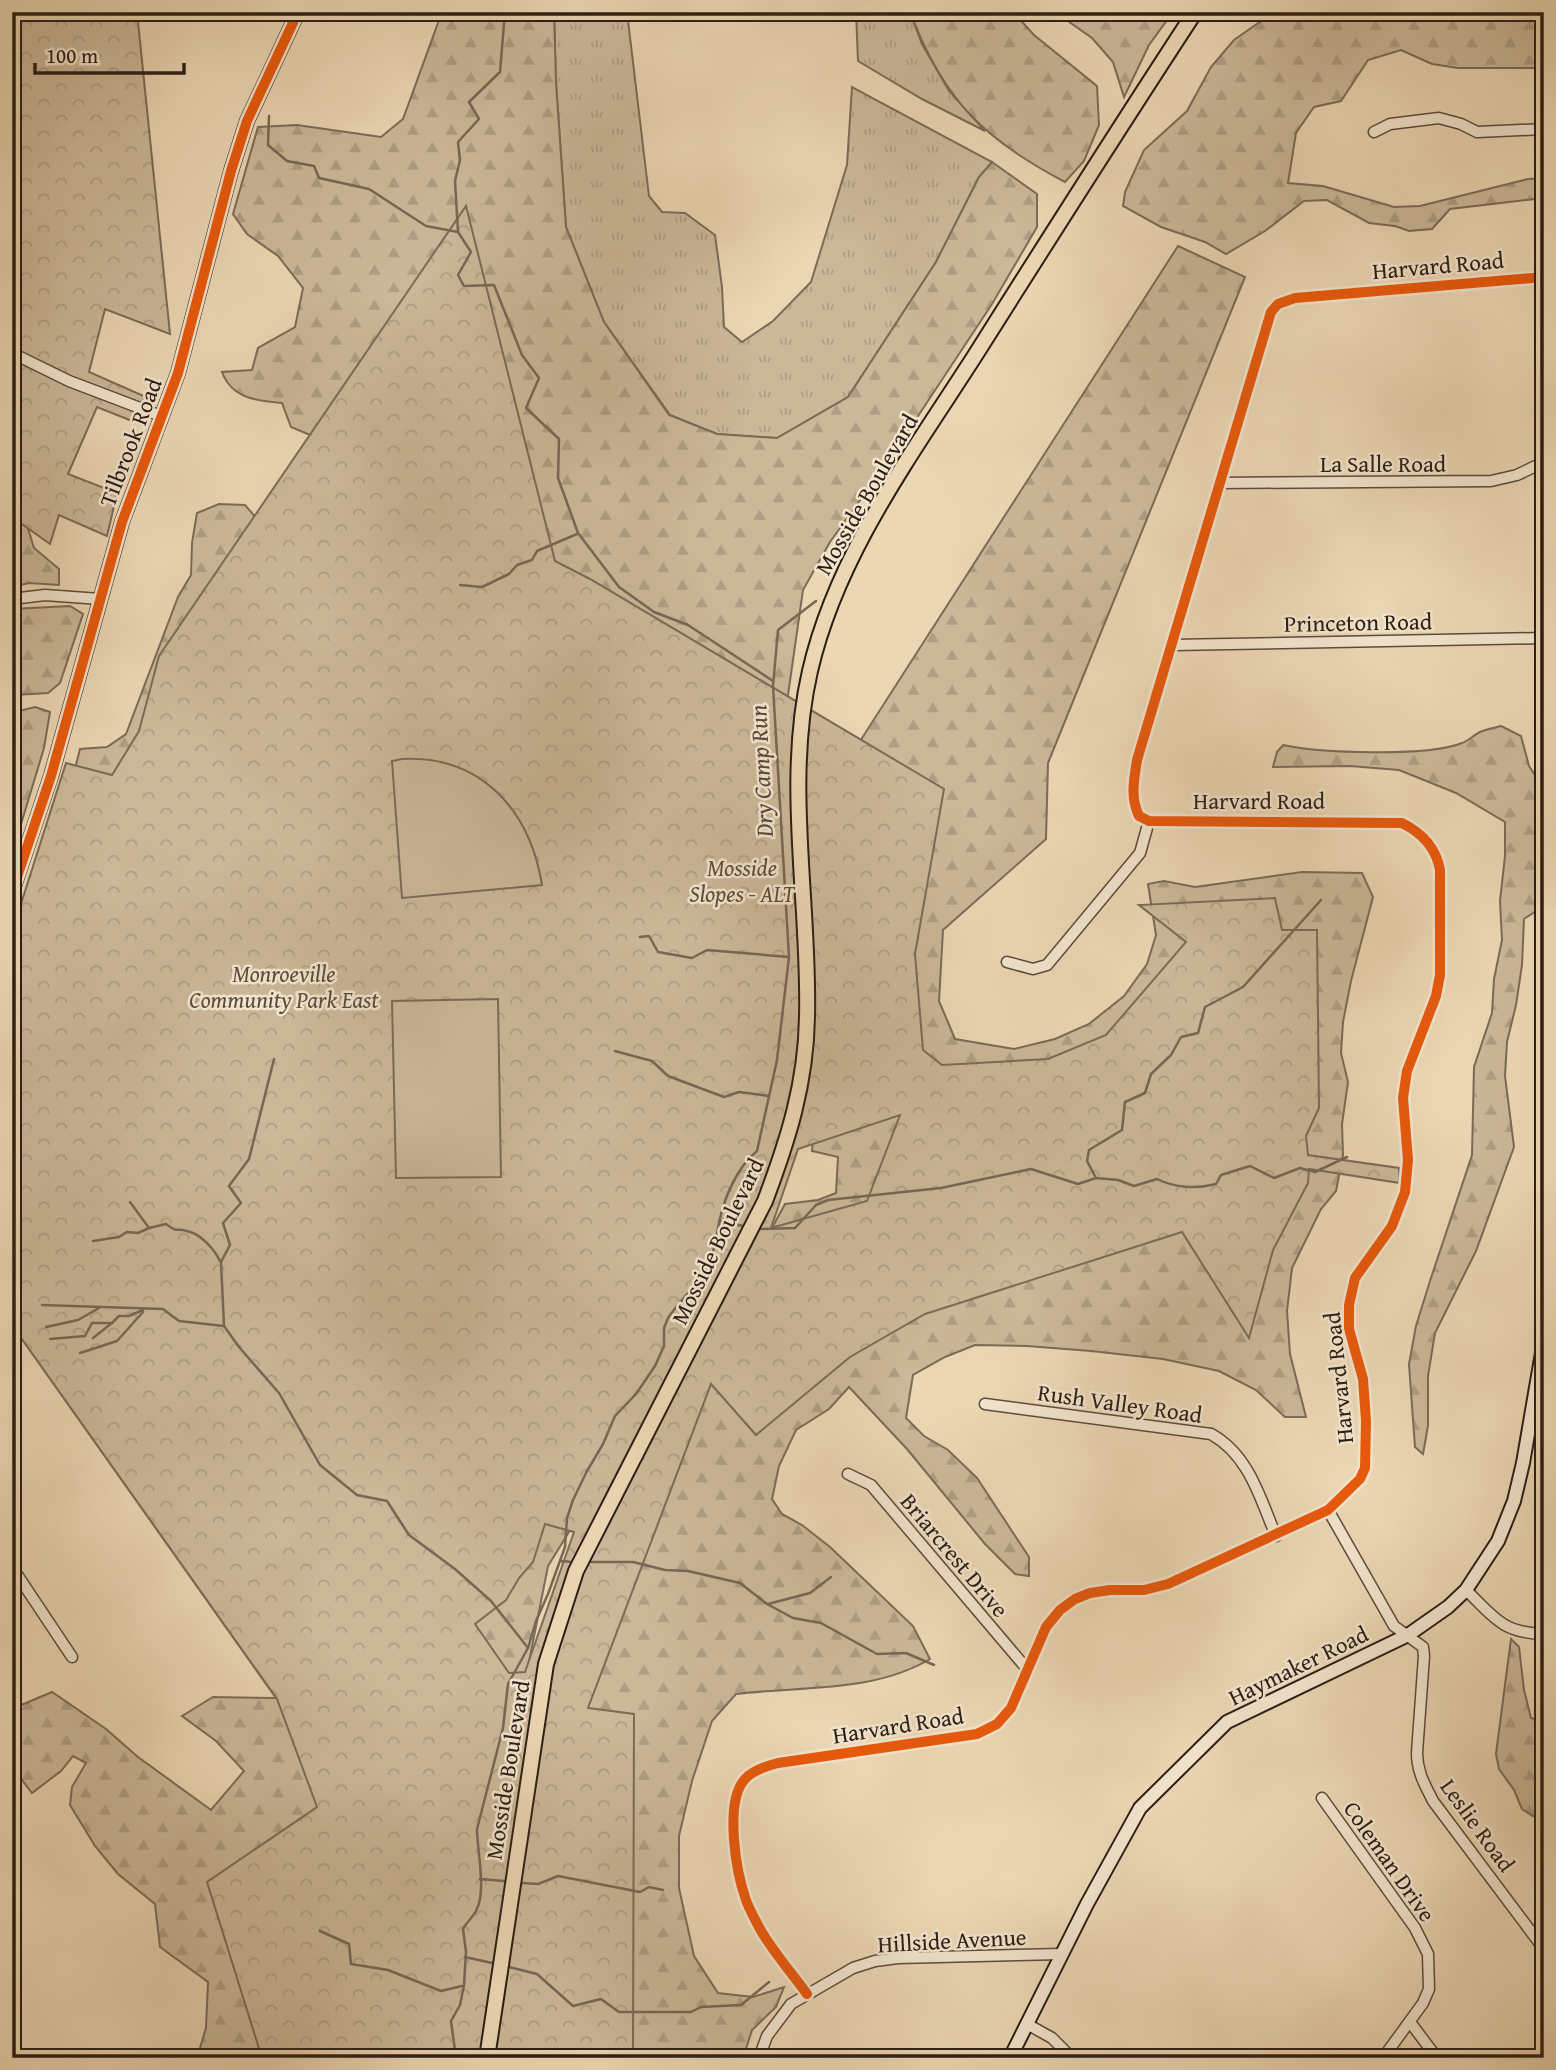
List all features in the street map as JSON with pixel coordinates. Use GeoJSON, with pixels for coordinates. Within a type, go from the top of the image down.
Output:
{"type":"FeatureCollection","features":[{"type":"Feature","properties":{"kind":"main road","name":"Tilbrook Road"},"geometry":{"type":"LineString","coordinates":[[12,892],[51,776],[122,522],[178,373],[231,171],[247,121],[298,12]]}},
{"type":"Feature","properties":{"kind":"main road","name":"Mosside Boulevard"},"geometry":{"type":"LineString","coordinates":[[487,2058],[546,1664],[576,1571],[765,1201],[788,1142],[800,1089],[807,1017],[799,778],[802,732],[810,673],[828,611],[852,556],[917,446],[1195,12]]}},
{"type":"Feature","properties":{"kind":"main road","name":"Haymaker Road"},"geometry":{"type":"LineString","coordinates":[[1010,2058],[1140,1808],[1227,1723],[1408,1635],[1448,1607],[1466,1590],[1498,1541],[1514,1501],[1544,1341]]}},
{"type":"Feature","properties":{"kind":"street"},"geometry":{"type":"LineString","coordinates":[[12,20],[18,12]]}},
{"type":"Feature","properties":{"kind":"street"},"geometry":{"type":"LineString","coordinates":[[1374,132],[1390,124],[1439,118],[1477,132],[1544,129]]}},
{"type":"Feature","properties":{"kind":"street","name":"Harvard Road"},"geometry":{"type":"LineString","coordinates":[[807,1994],[761,1931],[746,1900],[738,1864],[733,1812],[736,1796],[743,1781],[751,1773],[778,1763],[977,1734],[997,1724],[1011,1709],[1046,1627],[1060,1610],[1076,1599],[1090,1593],[1110,1590],[1157,1588],[1276,1536],[1328,1510],[1360,1479],[1365,1468],[1367,1447],[1363,1379],[1349,1329],[1349,1305],[1355,1278],[1392,1226],[1405,1192],[1408,1160],[1403,1098],[1407,1071],[1436,996],[1440,975],[1438,859],[1423,836],[1402,823],[1149,821],[1139,816],[1132,788],[1137,760],[1270,312],[1278,304],[1295,298],[1544,277]]}},
{"type":"Feature","properties":{"kind":"street"},"geometry":{"type":"LineString","coordinates":[[12,353],[69,381],[161,416]]}},
{"type":"Feature","properties":{"kind":"street","name":"La Salle Road"},"geometry":{"type":"LineString","coordinates":[[1219,483],[1491,481],[1517,475],[1544,462]]}},
{"type":"Feature","properties":{"kind":"street"},"geometry":{"type":"LineString","coordinates":[[12,599],[45,595],[100,599]]}},
{"type":"Feature","properties":{"kind":"street","name":"Princeton Road"},"geometry":{"type":"LineString","coordinates":[[1173,645],[1544,638]]}},
{"type":"Feature","properties":{"kind":"street"},"geometry":{"type":"LineString","coordinates":[[1007,962],[1033,970],[1047,965],[1140,853],[1149,821]]}},
{"type":"Feature","properties":{"kind":"street","name":"Rush Valley Road"},"geometry":{"type":"LineString","coordinates":[[985,1404],[1211,1434],[1230,1447],[1245,1465],[1276,1536]]}},
{"type":"Feature","properties":{"kind":"street","name":"Briarcrest Drive"},"geometry":{"type":"LineString","coordinates":[[848,1474],[871,1485],[1027,1669]]}},
{"type":"Feature","properties":{"kind":"street"},"geometry":{"type":"LineString","coordinates":[[1328,1510],[1394,1626],[1408,1635]]}},
{"type":"Feature","properties":{"kind":"street"},"geometry":{"type":"LineString","coordinates":[[12,1567],[72,1657]]}},
{"type":"Feature","properties":{"kind":"street"},"geometry":{"type":"LineString","coordinates":[[1466,1590],[1514,1631],[1544,1634]]}},
{"type":"Feature","properties":{"kind":"street","name":"Leslie Road"},"geometry":{"type":"LineString","coordinates":[[1408,1635],[1423,1647],[1424,1656],[1417,1753],[1417,1766],[1422,1780],[1433,1801],[1544,1949]]}},
{"type":"Feature","properties":{"kind":"street","name":"Coleman Drive"},"geometry":{"type":"LineString","coordinates":[[1322,1798],[1423,1941],[1428,1954],[1429,1989],[1423,2003],[1383,2058]]}},
{"type":"Feature","properties":{"kind":"street","name":"Hillside Avenue"},"geometry":{"type":"LineString","coordinates":[[759,2058],[767,2036],[792,2004],[853,1968],[898,1958],[1062,1954]]}},
{"type":"Feature","properties":{"kind":"street"},"geometry":{"type":"LineString","coordinates":[[1410,2022],[1437,2058]]}},
{"type":"Feature","properties":{"kind":"street"},"geometry":{"type":"LineString","coordinates":[[1027,2024],[1052,2038],[1072,2058]]}},
{"type":"Feature","properties":{"kind":"green space"},"geometry":{"type":"Polygon","coordinates":[[[12,12],[137,12],[170,334],[105,309],[89,372],[155,401],[142,425],[97,407],[68,474],[117,493],[107,536],[59,515],[50,544],[12,517],[12,12]]]}},
{"type":"Feature","properties":{"kind":"green space"},"geometry":{"type":"Polygon","coordinates":[[[442,12],[554,12],[566,227],[604,322],[669,415],[717,434],[777,438],[848,397],[936,262],[979,177],[992,162],[1037,194],[1037,227],[992,304],[889,460],[830,542],[803,590],[788,695],[596,1488],[548,1566],[523,1692],[472,2058],[197,2058],[206,2028],[208,1982],[160,1947],[155,1904],[118,1874],[95,1846],[70,1805],[72,1787],[86,1763],[73,1756],[61,1771],[32,1793],[12,1767],[12,1709],[52,1692],[106,1729],[138,1757],[211,1810],[244,1771],[216,1741],[182,1716],[213,1697],[276,1698],[12,1325],[12,1192],[141,777],[64,812],[80,749],[107,747],[126,734],[178,597],[191,575],[197,513],[219,504],[245,505],[271,535],[329,443],[291,427],[282,403],[255,399],[239,393],[226,381],[222,372],[252,370],[258,348],[295,327],[303,288],[278,256],[247,234],[233,214],[258,127],[297,125],[381,137],[403,119],[442,12]]]}},
{"type":"Feature","properties":{"kind":"green space"},"geometry":{"type":"Polygon","coordinates":[[[554,12],[627,12],[649,196],[662,212],[685,213],[715,235],[724,327],[742,342],[773,321],[811,282],[847,165],[852,87],[992,162],[979,177],[936,262],[848,397],[777,438],[717,434],[670,415],[604,322],[566,227],[554,12]]]}},
{"type":"Feature","properties":{"kind":"green space"},"geometry":{"type":"Polygon","coordinates":[[[856,12],[910,12],[922,44],[949,91],[985,131],[922,99],[858,61],[856,12]]]}},
{"type":"Feature","properties":{"kind":"green space"},"geometry":{"type":"Polygon","coordinates":[[[910,12],[1013,12],[1034,35],[1097,86],[1099,125],[1084,161],[1065,182],[1011,150],[969,114],[937,69],[910,12]]]}},
{"type":"Feature","properties":{"kind":"green space"},"geometry":{"type":"Polygon","coordinates":[[[1055,12],[1173,12],[1149,45],[1124,97],[1113,62],[1092,38],[1055,12]]]}},
{"type":"Feature","properties":{"kind":"green space"},"geometry":{"type":"Polygon","coordinates":[[[1274,12],[1544,12],[1544,68],[1458,68],[1432,64],[1401,50],[1368,60],[1341,101],[1314,107],[1296,133],[1288,183],[1323,186],[1394,207],[1420,206],[1528,179],[1544,178],[1544,198],[1450,209],[1432,229],[1409,231],[1395,226],[1369,223],[1327,200],[1304,201],[1265,231],[1226,254],[1205,242],[1161,227],[1123,206],[1125,192],[1144,150],[1187,111],[1211,67],[1234,40],[1274,12]]]}},
{"type":"Feature","properties":{"kind":"green space"},"geometry":{"type":"Polygon","coordinates":[[[466,206],[555,561],[590,579],[944,789],[915,954],[923,1050],[942,1065],[1048,1059],[1106,1035],[1186,942],[1139,905],[1275,898],[1282,930],[1317,930],[1319,1108],[1306,1136],[1308,1155],[1399,1168],[1400,1183],[1309,1169],[1308,1183],[1273,1250],[1249,1338],[1182,1232],[925,1314],[850,1357],[756,1435],[711,1384],[588,1708],[634,1714],[633,2058],[262,2058],[207,1882],[317,1807],[277,1699],[12,1325],[12,932],[66,763],[112,775],[139,731],[159,656],[466,206]],[[900,1115],[798,1149],[771,1228],[867,1201],[900,1115]],[[545,1524],[533,1562],[519,1578],[506,1600],[475,1624],[509,1673],[525,1672],[574,1532],[545,1524]]]}},
{"type":"Feature","properties":{"kind":"green space"},"geometry":{"type":"Polygon","coordinates":[[[1178,246],[1245,277],[1048,763],[1046,839],[943,930],[939,1001],[955,1039],[1014,1049],[1055,1039],[1089,1024],[1124,996],[1147,964],[1156,935],[1148,884],[1164,881],[1195,887],[1302,872],[1362,873],[1373,897],[1343,1022],[1341,1053],[1348,1082],[1342,1124],[1343,1155],[1336,1191],[1321,1209],[1292,1268],[1287,1311],[1290,1354],[1306,1417],[1285,1417],[1256,1390],[1219,1371],[1163,1359],[1091,1351],[975,1345],[945,1357],[913,1375],[906,1418],[924,1436],[948,1450],[977,1478],[1029,1557],[1029,1576],[1015,1574],[985,1544],[907,1449],[849,1387],[829,1409],[796,1430],[779,1466],[772,1499],[782,1514],[802,1525],[830,1547],[913,1626],[930,1659],[885,1678],[860,1683],[736,1694],[712,1721],[692,1781],[679,1836],[679,1888],[694,1956],[718,1993],[753,1997],[784,1987],[776,2007],[752,2030],[743,2058],[500,2058],[532,1848],[731,1304],[785,1204],[818,1200],[836,1193],[838,1157],[812,1151],[862,738],[1178,246]]]}},
{"type":"Feature","properties":{"kind":"green space"},"geometry":{"type":"Polygon","coordinates":[[[12,498],[21,506],[34,548],[59,569],[59,585],[29,583],[12,587],[12,498]]]}},
{"type":"Feature","properties":{"kind":"green space"},"geometry":{"type":"Polygon","coordinates":[[[70,606],[83,614],[60,683],[48,693],[12,697],[12,609],[70,606]]]}},
{"type":"Feature","properties":{"kind":"green space"},"geometry":{"type":"Polygon","coordinates":[[[35,707],[50,712],[44,748],[12,854],[12,717],[15,712],[35,707]]]}},
{"type":"Feature","properties":{"kind":"green space"},"geometry":{"type":"Polygon","coordinates":[[[1501,726],[1521,736],[1529,766],[1541,784],[1544,784],[1544,906],[1524,919],[1522,965],[1507,1042],[1505,1076],[1514,1147],[1476,1251],[1435,1333],[1428,1376],[1428,1426],[1423,1454],[1415,1447],[1409,1364],[1416,1326],[1472,1155],[1474,1067],[1492,1013],[1494,979],[1502,940],[1500,901],[1505,856],[1505,822],[1456,793],[1399,770],[1350,766],[1273,767],[1277,752],[1283,745],[1346,752],[1425,750],[1462,743],[1480,732],[1501,726]]]}},
{"type":"Feature","properties":{"kind":"green space"},"geometry":{"type":"Polygon","coordinates":[[[430,760],[456,767],[478,778],[498,793],[514,812],[526,834],[536,858],[542,885],[402,898],[392,761],[430,760]]]}},
{"type":"Feature","properties":{"kind":"green space"},"geometry":{"type":"Polygon","coordinates":[[[498,999],[501,1177],[396,1178],[392,1001],[498,999]]]}},
{"type":"Feature","properties":{"kind":"green space"},"geometry":{"type":"Polygon","coordinates":[[[1511,1639],[1519,1647],[1524,1690],[1531,1718],[1544,1722],[1544,1819],[1522,1809],[1514,1790],[1499,1769],[1496,1754],[1511,1639]]]}},
{"type":"Feature","properties":{"kind":"waterway"},"geometry":{"type":"LineString","coordinates":[[505,12],[500,72],[469,102],[479,119],[458,142],[460,160],[455,181],[458,232],[471,252],[458,275],[464,286],[494,285],[522,355],[539,378],[526,408],[559,439],[558,478],[578,533],[619,587],[654,612],[688,625],[773,681]]}},
{"type":"Feature","properties":{"kind":"waterway"},"geometry":{"type":"LineString","coordinates":[[269,116],[268,145],[287,161],[314,166],[319,178],[369,189],[426,226],[458,232]]}},
{"type":"Feature","properties":{"kind":"waterway"},"geometry":{"type":"LineString","coordinates":[[460,585],[482,587],[509,574],[517,565],[532,560],[537,551],[577,534]]}},
{"type":"Feature","properties":{"kind":"waterway","name":"Dry Camp Run"},"geometry":{"type":"LineString","coordinates":[[456,2058],[451,2021],[460,2005],[464,1985],[466,1952],[463,1929],[476,1911],[481,1893],[477,1829],[503,1728],[508,1684],[528,1648],[565,1547],[567,1518],[573,1500],[615,1416],[636,1394],[655,1366],[664,1346],[664,1328],[668,1318],[708,1265],[728,1193],[743,1165],[757,1151],[777,1060],[789,957],[773,686],[778,630],[816,601]]}},
{"type":"Feature","properties":{"kind":"waterway"},"geometry":{"type":"LineString","coordinates":[[1096,1178],[1087,1161],[1089,1150],[1122,1130],[1125,1102],[1145,1093],[1151,1074],[1171,1055],[1181,1037],[1198,1033],[1205,1007],[1243,987],[1321,900]]}},
{"type":"Feature","properties":{"kind":"waterway"},"geometry":{"type":"LineString","coordinates":[[640,937],[649,936],[658,952],[692,958],[707,950],[789,957]]}},
{"type":"Feature","properties":{"kind":"waterway"},"geometry":{"type":"LineString","coordinates":[[615,1051],[652,1061],[668,1076],[724,1097],[739,1092],[769,1096]]}},
{"type":"Feature","properties":{"kind":"waterway"},"geometry":{"type":"LineString","coordinates":[[274,1059],[249,1159],[229,1186],[241,1203],[223,1223],[230,1245],[221,1262],[224,1326],[279,1393],[320,1465],[357,1495],[387,1501],[409,1535],[455,1569],[491,1601],[528,1648]]}},
{"type":"Feature","properties":{"kind":"waterway"},"geometry":{"type":"LineString","coordinates":[[761,1229],[795,1228],[816,1205],[828,1200],[941,1188],[1031,1169],[1078,1184],[1096,1178],[1118,1180],[1134,1186],[1157,1179],[1179,1186],[1201,1187],[1216,1184],[1221,1175],[1250,1166],[1274,1178],[1300,1168],[1315,1172],[1347,1157]]}},
{"type":"Feature","properties":{"kind":"waterway"},"geometry":{"type":"LineString","coordinates":[[130,1202],[149,1228],[166,1224],[197,1235],[220,1261]]}},
{"type":"Feature","properties":{"kind":"waterway"},"geometry":{"type":"LineString","coordinates":[[719,1221],[743,1226]]}},
{"type":"Feature","properties":{"kind":"waterway"},"geometry":{"type":"LineString","coordinates":[[93,1241],[119,1237],[127,1232],[138,1233],[149,1228]]}},
{"type":"Feature","properties":{"kind":"waterway"},"geometry":{"type":"LineString","coordinates":[[42,1305],[163,1309],[179,1321],[224,1326]]}},
{"type":"Feature","properties":{"kind":"waterway"},"geometry":{"type":"LineString","coordinates":[[46,1327],[78,1320],[99,1308]]}},
{"type":"Feature","properties":{"kind":"waterway"},"geometry":{"type":"LineString","coordinates":[[50,1339],[85,1336],[92,1323],[112,1323],[119,1316],[129,1316],[143,1310]]}},
{"type":"Feature","properties":{"kind":"waterway"},"geometry":{"type":"LineString","coordinates":[[80,1353],[117,1341],[143,1312]]}},
{"type":"Feature","properties":{"kind":"waterway"},"geometry":{"type":"LineString","coordinates":[[93,1338],[112,1323]]}},
{"type":"Feature","properties":{"kind":"waterway"},"geometry":{"type":"LineString","coordinates":[[561,1561],[572,1562]]}},
{"type":"Feature","properties":{"kind":"waterway"},"geometry":{"type":"LineString","coordinates":[[591,1562],[633,1562],[740,1583],[767,1604],[793,1618],[821,1623],[877,1654],[906,1653],[934,1665]]}},
{"type":"Feature","properties":{"kind":"waterway"},"geometry":{"type":"LineString","coordinates":[[768,1604],[810,1593],[831,1577]]}},
{"type":"Feature","properties":{"kind":"waterway"},"geometry":{"type":"LineString","coordinates":[[521,1883],[538,1884],[558,1876],[640,1892],[649,1887],[663,1890]]}},
{"type":"Feature","properties":{"kind":"waterway"},"geometry":{"type":"LineString","coordinates":[[480,1879],[504,1881]]}},
{"type":"Feature","properties":{"kind":"waterway"},"geometry":{"type":"LineString","coordinates":[[320,1931],[349,1944],[351,1964],[388,1970],[441,1991],[462,1986]]}},
{"type":"Feature","properties":{"kind":"waterway"},"geometry":{"type":"LineString","coordinates":[[465,1957],[492,1963]]}},
{"type":"Feature","properties":{"kind":"waterway"},"geometry":{"type":"LineString","coordinates":[[509,1967],[537,1974],[573,2006],[601,1999],[619,2012],[691,2012],[701,2007],[741,2005],[769,1982]]}},
{"type":"Feature","properties":{"kind":"cycle path"},"geometry":{"type":"LineString","coordinates":[[12,892],[51,776],[122,522],[178,373],[231,171],[247,121],[298,12]]}},
{"type":"Feature","properties":{"kind":"cycle path"},"geometry":{"type":"LineString","coordinates":[[807,1994],[765,1938],[742,1888],[733,1820],[739,1790],[748,1776],[778,1763],[977,1734],[997,1724],[1011,1708],[1046,1627],[1060,1610],[1075,1599],[1090,1593],[1144,1590],[1168,1584],[1328,1510],[1360,1479],[1365,1468],[1363,1379],[1349,1329],[1349,1305],[1355,1278],[1392,1226],[1405,1192],[1408,1160],[1403,1098],[1407,1071],[1436,996],[1440,975],[1438,862],[1427,842],[1416,831],[1402,823],[1149,821],[1139,816],[1136,809],[1134,795],[1137,760],[1271,312],[1278,304],[1295,298],[1544,277]]}},
{"type":"Feature","properties":{"kind":"park label","name":"Mosside Slopes - ALT"},"geometry":{"type":"Point","coordinates":[742,880]}},
{"type":"Feature","properties":{"kind":"park label","name":"Monroeville Community Park East"},"geometry":{"type":"Point","coordinates":[284,986]}}]}
